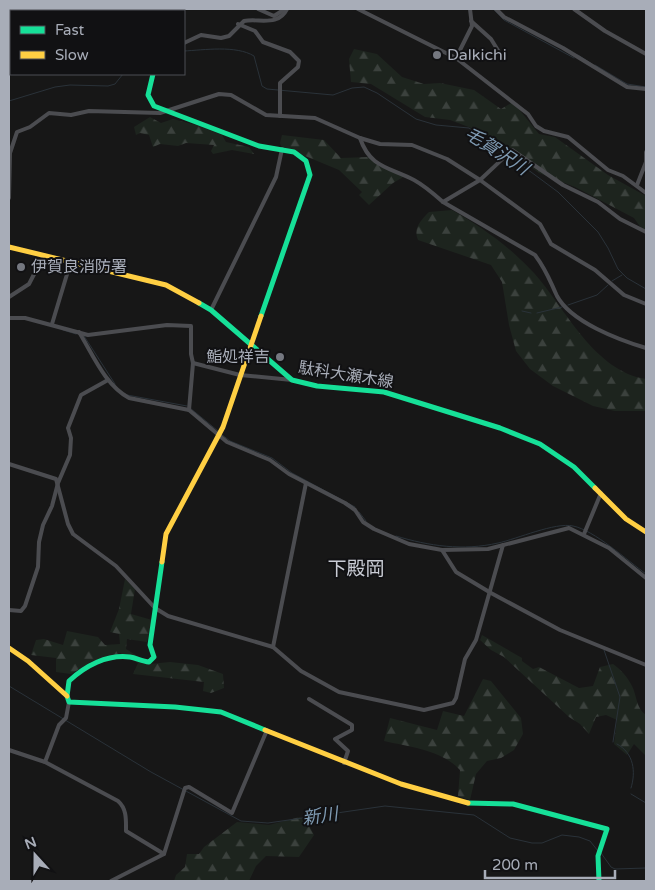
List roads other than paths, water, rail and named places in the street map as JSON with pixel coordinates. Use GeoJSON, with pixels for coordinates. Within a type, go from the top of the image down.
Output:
{"type":"FeatureCollection","features":[{"type":"Feature","properties":{"kind":"street"},"geometry":{"type":"LineString","coordinates":[[258,9],[274,16],[286,9]]}},
{"type":"Feature","properties":{"kind":"street"},"geometry":{"type":"LineString","coordinates":[[185,43],[201,35],[221,38],[229,36],[238,24],[250,20],[268,22],[280,17],[286,9]]}},
{"type":"Feature","properties":{"kind":"street"},"geometry":{"type":"LineString","coordinates":[[358,9],[456,58],[528,114],[536,126],[544,131],[568,137],[608,170],[637,185],[646,193]]}},
{"type":"Feature","properties":{"kind":"street"},"geometry":{"type":"LineString","coordinates":[[456,58],[472,26],[470,9]]}},
{"type":"Feature","properties":{"kind":"street"},"geometry":{"type":"LineString","coordinates":[[496,9],[504,17],[563,48],[627,87],[646,89]]}},
{"type":"Feature","properties":{"kind":"street"},"geometry":{"type":"LineString","coordinates":[[574,9],[605,31],[646,54]]}},
{"type":"Feature","properties":{"kind":"street"},"geometry":{"type":"LineString","coordinates":[[472,21],[491,39],[499,52]]}},
{"type":"Feature","properties":{"kind":"street"},"geometry":{"type":"LineString","coordinates":[[238,24],[255,31],[262,42],[296,57],[299,61],[298,67],[283,80],[280,88],[280,116]]}},
{"type":"Feature","properties":{"kind":"street"},"geometry":{"type":"LineString","coordinates":[[45,762],[59,725],[65,720],[69,681],[90,665],[114,657],[128,657],[144,662],[153,660],[154,657],[150,646],[166,534],[223,426],[310,175],[309,168],[301,156],[282,149],[259,146],[167,109],[154,106],[148,95],[153,75]]}},
{"type":"Feature","properties":{"kind":"street"},"geometry":{"type":"LineString","coordinates":[[9,198],[10,153],[17,132],[30,127],[49,113],[71,115],[89,110],[160,113],[167,109],[225,93],[236,97],[266,115],[315,118],[360,138],[380,144],[412,145],[447,159],[480,180],[540,224],[551,244],[595,270],[624,295],[646,304]]}},
{"type":"Feature","properties":{"kind":"street"},"geometry":{"type":"LineString","coordinates":[[360,138],[364,149],[376,163],[417,182],[443,202],[535,255],[546,268],[557,295],[576,317],[646,348]]}},
{"type":"Feature","properties":{"kind":"street"},"geometry":{"type":"LineString","coordinates":[[210,310],[276,177],[282,149]]}},
{"type":"Feature","properties":{"kind":"street"},"geometry":{"type":"LineString","coordinates":[[443,202],[480,180],[512,150],[563,185],[598,202],[620,218],[646,232]]}},
{"type":"Feature","properties":{"kind":"street"},"geometry":{"type":"LineString","coordinates":[[637,185],[646,162],[646,152]]}},
{"type":"Feature","properties":{"kind":"street","name":"駄科大瀬木線"},"geometry":{"type":"LineString","coordinates":[[9,247],[166,285],[210,310],[292,380],[317,386],[384,392],[500,428],[540,444],[558,454],[601,493],[626,519],[646,532]]}},
{"type":"Feature","properties":{"kind":"street"},"geometry":{"type":"LineString","coordinates":[[9,297],[29,284],[44,255]]}},
{"type":"Feature","properties":{"kind":"street"},"geometry":{"type":"LineString","coordinates":[[52,324],[71,262]]}},
{"type":"Feature","properties":{"kind":"street"},"geometry":{"type":"LineString","coordinates":[[9,318],[25,318],[88,335],[168,325],[191,326],[191,354],[194,363],[189,408]]}},
{"type":"Feature","properties":{"kind":"street"},"geometry":{"type":"LineString","coordinates":[[79,332],[108,380],[117,391],[129,398],[189,408],[227,442],[270,460],[306,483],[345,503],[355,510],[363,522],[381,532],[409,544],[442,550],[488,549],[569,528],[609,548],[646,578]]}},
{"type":"Feature","properties":{"kind":"street"},"geometry":{"type":"LineString","coordinates":[[194,363],[240,375],[292,380]]}},
{"type":"Feature","properties":{"kind":"street"},"geometry":{"type":"LineString","coordinates":[[9,610],[21,611],[25,606],[38,567],[39,542],[43,525],[52,506],[58,483],[70,455],[71,438],[68,428],[81,395],[108,380]]}},
{"type":"Feature","properties":{"kind":"street"},"geometry":{"type":"LineString","coordinates":[[9,464],[56,479],[68,524],[73,534],[116,566],[155,608],[168,616],[273,647],[301,671],[339,692],[371,697],[416,709],[434,708],[453,702],[456,698],[465,659],[476,640],[491,593],[503,545]]}},
{"type":"Feature","properties":{"kind":"street"},"geometry":{"type":"LineString","coordinates":[[273,647],[306,483]]}},
{"type":"Feature","properties":{"kind":"street"},"geometry":{"type":"LineString","coordinates":[[584,534],[601,493]]}},
{"type":"Feature","properties":{"kind":"street"},"geometry":{"type":"LineString","coordinates":[[442,550],[456,572],[491,593],[560,630],[646,665]]}},
{"type":"Feature","properties":{"kind":"street"},"geometry":{"type":"LineString","coordinates":[[9,648],[28,660],[68,698],[212,710],[401,784],[472,804],[513,804],[607,829],[598,856],[599,881]]}},
{"type":"Feature","properties":{"kind":"street"},"geometry":{"type":"LineString","coordinates":[[309,699],[352,725],[352,730],[335,739],[348,751],[344,763]]}},
{"type":"Feature","properties":{"kind":"street"},"geometry":{"type":"LineString","coordinates":[[111,881],[164,854],[182,792],[185,788],[189,787],[232,813],[267,730]]}},
{"type":"Feature","properties":{"kind":"street"},"geometry":{"type":"LineString","coordinates":[[9,750],[45,762],[118,801],[126,813],[126,831],[164,854]]}},
{"type":"Feature","properties":{"kind":"waterway"},"geometry":{"type":"LineString","coordinates":[[493,9],[504,20],[574,58]]}},
{"type":"Feature","properties":{"kind":"waterway","name":"毛賀沢川"},"geometry":{"type":"LineString","coordinates":[[185,51],[229,49],[254,56],[262,86],[267,89],[333,95],[352,88],[364,87],[377,93],[416,119],[436,125],[469,128],[505,153]]}},
{"type":"Feature","properties":{"kind":"waterway"},"geometry":{"type":"LineString","coordinates":[[578,55],[592,64]]}},
{"type":"Feature","properties":{"kind":"waterway"},"geometry":{"type":"LineString","coordinates":[[595,65],[627,84],[646,87]]}},
{"type":"Feature","properties":{"kind":"waterway","name":"毛賀沢川"},"geometry":{"type":"LineString","coordinates":[[9,101],[55,87],[70,85],[108,86],[115,84],[122,75]]}},
{"type":"Feature","properties":{"kind":"waterway","name":"毛賀沢川"},"geometry":{"type":"LineString","coordinates":[[508,155],[558,192],[598,232],[618,269],[627,278],[646,289]]}},
{"type":"Feature","properties":{"kind":"waterway"},"geometry":{"type":"LineString","coordinates":[[612,281],[622,275]]}},
{"type":"Feature","properties":{"kind":"waterway"},"geometry":{"type":"LineString","coordinates":[[568,305],[597,295],[608,285]]}},
{"type":"Feature","properties":{"kind":"waterway"},"geometry":{"type":"LineString","coordinates":[[537,313],[562,307]]}},
{"type":"Feature","properties":{"kind":"waterway"},"geometry":{"type":"LineString","coordinates":[[522,311],[531,313]]}},
{"type":"Feature","properties":{"kind":"waterway"},"geometry":{"type":"LineString","coordinates":[[63,330],[76,334]]}},
{"type":"Feature","properties":{"kind":"waterway"},"geometry":{"type":"LineString","coordinates":[[84,336],[115,384]]}},
{"type":"Feature","properties":{"kind":"waterway"},"geometry":{"type":"LineString","coordinates":[[127,395],[187,406]]}},
{"type":"Feature","properties":{"kind":"waterway"},"geometry":{"type":"LineString","coordinates":[[190,408],[218,431]]}},
{"type":"Feature","properties":{"kind":"waterway"},"geometry":{"type":"LineString","coordinates":[[221,434],[230,441],[272,458],[292,473],[355,507]]}},
{"type":"Feature","properties":{"kind":"waterway"},"geometry":{"type":"LineString","coordinates":[[359,512],[366,521]]}},
{"type":"Feature","properties":{"kind":"waterway"},"geometry":{"type":"LineString","coordinates":[[396,536],[434,545],[472,547],[498,543],[556,526],[573,526],[591,533],[646,574]]}},
{"type":"Feature","properties":{"kind":"waterway"},"geometry":{"type":"LineString","coordinates":[[604,650],[620,697],[613,742]]}},
{"type":"Feature","properties":{"kind":"waterway","name":"新川"},"geometry":{"type":"LineString","coordinates":[[9,686],[151,772],[241,821],[268,823],[385,806],[474,815],[510,838],[532,843],[542,843],[562,835],[579,837],[590,841],[598,851]]}},
{"type":"Feature","properties":{"kind":"waterway"},"geometry":{"type":"LineString","coordinates":[[617,744],[627,752],[632,763],[633,782],[631,788]]}},
{"type":"Feature","properties":{"kind":"waterway"},"geometry":{"type":"LineString","coordinates":[[631,794],[646,803]]}},
{"type":"Feature","properties":{"kind":"waterway","name":"新川"},"geometry":{"type":"LineString","coordinates":[[601,853],[611,867],[615,869],[646,868]]}},
{"type":"Feature","properties":{"kind":"place","name":"Dalkichi"},"geometry":{"type":"Point","coordinates":[437,55]}},
{"type":"Feature","properties":{"kind":"place","name":"伊賀良消防署"},"geometry":{"type":"Point","coordinates":[21,267]}},
{"type":"Feature","properties":{"kind":"place","name":"鮨処祥吉"},"geometry":{"type":"Point","coordinates":[280,357]}},
{"type":"Feature","properties":{"kind":"district","name":"下殿岡"},"geometry":{"type":"Point","coordinates":[356,569]}}]}
